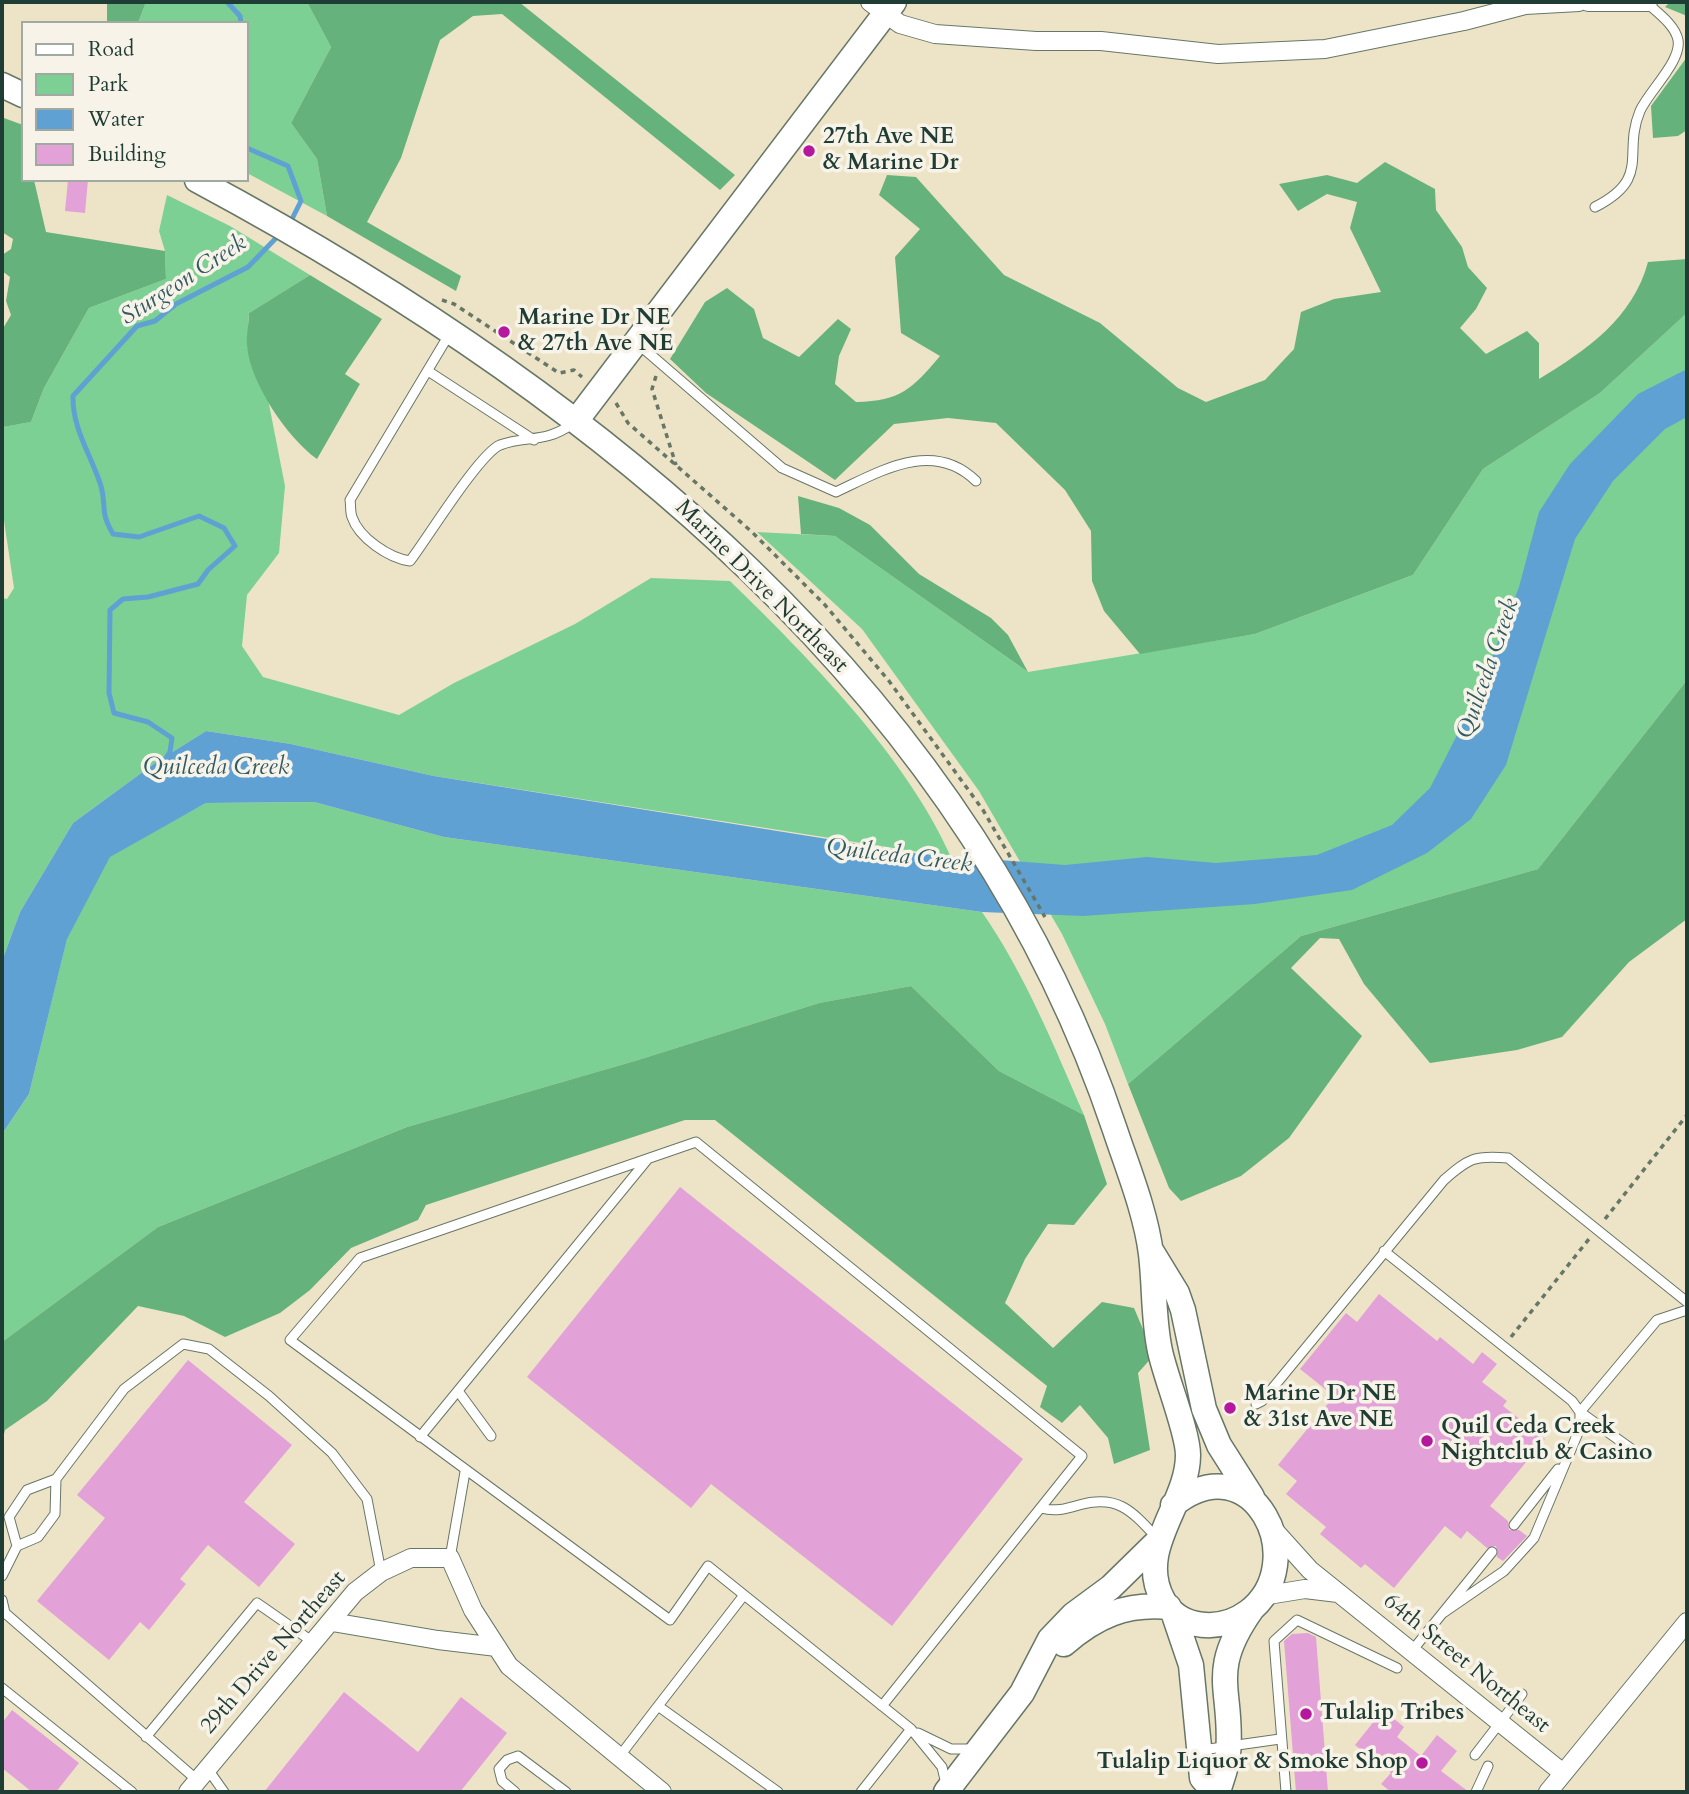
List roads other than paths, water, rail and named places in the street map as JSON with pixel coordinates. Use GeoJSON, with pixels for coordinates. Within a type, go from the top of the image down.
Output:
{"type":"FeatureCollection","features":[{"type":"Feature","properties":{"kind":"main road"},"geometry":{"type":"LineString","coordinates":[[576,421],[883,6]]}},
{"type":"Feature","properties":{"kind":"main road","name":"Marine Drive Northeast"},"geometry":{"type":"LineString","coordinates":[[201,182],[371,278],[451,331],[576,421],[653,481],[726,546],[817,637],[875,704],[945,794],[997,873],[1087,1056],[1114,1127],[1151,1252],[1158,1343],[1188,1452],[1185,1475],[1172,1505]]}},
{"type":"Feature","properties":{"kind":"main road","name":"Marine Drive Northeast"},"geometry":{"type":"LineString","coordinates":[[1151,1252],[1177,1293],[1183,1310],[1200,1398],[1214,1433],[1231,1468],[1254,1500]]}},
{"type":"Feature","properties":{"kind":"main road"},"geometry":{"type":"LineString","coordinates":[[1213,1486],[1230,1487],[1254,1500],[1270,1526],[1276,1557],[1270,1582],[1240,1625],[1223,1665],[1228,1756],[1216,1792],[1202,1778],[1191,1665],[1171,1611],[1160,1596],[1157,1576],[1159,1540],[1172,1505],[1188,1492],[1213,1486]]}},
{"type":"Feature","properties":{"kind":"main road"},"geometry":{"type":"LineString","coordinates":[[946,1792],[982,1747],[1039,1664],[1050,1639],[1073,1615],[1111,1587],[1159,1540]]}},
{"type":"Feature","properties":{"kind":"main road"},"geometry":{"type":"LineString","coordinates":[[1039,1664],[1102,1616],[1120,1609],[1149,1605],[1171,1611],[1189,1624],[1207,1625],[1230,1620],[1257,1602]]}},
{"type":"Feature","properties":{"kind":"street"},"geometry":{"type":"LineString","coordinates":[[883,6],[900,24],[935,34],[1036,41],[1101,41],[1218,54],[1325,49],[1464,21],[1525,5],[1579,2]]}},
{"type":"Feature","properties":{"kind":"street"},"geometry":{"type":"LineString","coordinates":[[1588,2],[1648,3]]}},
{"type":"Feature","properties":{"kind":"street","name":"64th Street Northeast"},"geometry":{"type":"LineString","coordinates":[[1270,1526],[1292,1554],[1563,1773]]}},
{"type":"Feature","properties":{"kind":"street","name":"29th Drive Northeast"},"geometry":{"type":"LineString","coordinates":[[197,1780],[355,1592],[381,1572],[411,1558],[450,1558]]}},
{"type":"Feature","properties":{"kind":"street"},"geometry":{"type":"LineString","coordinates":[[450,1558],[473,1609],[509,1666],[619,1757],[653,1790]]}},
{"type":"Feature","properties":{"kind":"street"},"geometry":{"type":"LineString","coordinates":[[1257,1602],[1305,1589],[1339,1593]]}},
{"type":"Feature","properties":{"kind":"street"},"geometry":{"type":"LineString","coordinates":[[332,1622],[496,1647]]}},
{"type":"Feature","properties":{"kind":"street"},"geometry":{"type":"LineString","coordinates":[[1548,1792],[1687,1622]]}},
{"type":"Feature","properties":{"kind":"lane"},"geometry":{"type":"LineString","coordinates":[[1595,207],[1617,194],[1631,174],[1640,109],[1677,53],[1678,41],[1673,29],[1648,3]]}},
{"type":"Feature","properties":{"kind":"lane"},"geometry":{"type":"LineString","coordinates":[[451,331],[350,499],[352,518],[369,540],[398,560],[410,561],[480,463],[499,446],[555,436],[576,421]]}},
{"type":"Feature","properties":{"kind":"lane"},"geometry":{"type":"LineString","coordinates":[[635,342],[782,468],[836,492],[901,462],[935,459],[967,472],[976,481]]}},
{"type":"Feature","properties":{"kind":"lane"},"geometry":{"type":"LineString","coordinates":[[428,370],[534,440]]}},
{"type":"Feature","properties":{"kind":"lane"},"geometry":{"type":"LineString","coordinates":[[883,1706],[1082,1456],[696,1142],[360,1258],[290,1340],[670,1620],[708,1566],[911,1729],[942,1767],[946,1792]]}},
{"type":"Feature","properties":{"kind":"lane"},"geometry":{"type":"LineString","coordinates":[[1256,1404],[1262,1401],[1444,1180],[1466,1161],[1482,1155],[1508,1158],[1687,1302]]}},
{"type":"Feature","properties":{"kind":"lane"},"geometry":{"type":"LineString","coordinates":[[420,1437],[648,1158]]}},
{"type":"Feature","properties":{"kind":"lane"},"geometry":{"type":"LineString","coordinates":[[1384,1251],[1572,1401],[1580,1412],[1637,1453]]}},
{"type":"Feature","properties":{"kind":"lane"},"geometry":{"type":"LineString","coordinates":[[1443,1613],[1504,1571],[1534,1538],[1580,1428],[1580,1412],[1657,1320],[1687,1310]]}},
{"type":"Feature","properties":{"kind":"lane"},"geometry":{"type":"LineString","coordinates":[[17,1546],[9,1517],[27,1490],[56,1479],[124,1389],[183,1344],[209,1349],[269,1396],[332,1453],[367,1499],[381,1572]]}},
{"type":"Feature","properties":{"kind":"lane"},"geometry":{"type":"LineString","coordinates":[[458,1391],[491,1436]]}},
{"type":"Feature","properties":{"kind":"lane"},"geometry":{"type":"LineString","coordinates":[[1514,1525],[1565,1460]]}},
{"type":"Feature","properties":{"kind":"lane"},"geometry":{"type":"LineString","coordinates":[[450,1558],[466,1472]]}},
{"type":"Feature","properties":{"kind":"lane"},"geometry":{"type":"LineString","coordinates":[[2,1576],[17,1546],[38,1537],[55,1514],[56,1479]]}},
{"type":"Feature","properties":{"kind":"lane"},"geometry":{"type":"LineString","coordinates":[[1041,1508],[1058,1511],[1098,1499],[1114,1501],[1138,1518],[1159,1540]]}},
{"type":"Feature","properties":{"kind":"lane"},"geometry":{"type":"LineString","coordinates":[[1411,1652],[1492,1552]]}},
{"type":"Feature","properties":{"kind":"lane"},"geometry":{"type":"LineString","coordinates":[[619,1757],[744,1595]]}},
{"type":"Feature","properties":{"kind":"lane"},"geometry":{"type":"LineString","coordinates":[[2,1600],[5,1613],[146,1737],[197,1780],[224,1792]]}},
{"type":"Feature","properties":{"kind":"lane"},"geometry":{"type":"LineString","coordinates":[[146,1737],[257,1603],[313,1642]]}},
{"type":"Feature","properties":{"kind":"lane"},"geometry":{"type":"LineString","coordinates":[[1286,1792],[1274,1641],[1297,1620],[1397,1668]]}},
{"type":"Feature","properties":{"kind":"lane"},"geometry":{"type":"LineString","coordinates":[[2,1688],[132,1792]]}},
{"type":"Feature","properties":{"kind":"lane"},"geometry":{"type":"LineString","coordinates":[[1475,1755],[1522,1694]]}},
{"type":"Feature","properties":{"kind":"lane"},"geometry":{"type":"LineString","coordinates":[[658,1706],[778,1792]]}},
{"type":"Feature","properties":{"kind":"lane"},"geometry":{"type":"LineString","coordinates":[[911,1729],[951,1749],[965,1751],[982,1747]]}},
{"type":"Feature","properties":{"kind":"lane"},"geometry":{"type":"LineString","coordinates":[[861,1792],[911,1729]]}},
{"type":"Feature","properties":{"kind":"lane"},"geometry":{"type":"LineString","coordinates":[[1200,1751],[1280,1739]]}},
{"type":"Feature","properties":{"kind":"lane"},"geometry":{"type":"LineString","coordinates":[[515,1792],[502,1781],[499,1769],[507,1760],[518,1756],[566,1792]]}},
{"type":"Feature","properties":{"kind":"lane"},"geometry":{"type":"LineString","coordinates":[[1476,1792],[1488,1766]]}},
{"type":"Feature","properties":{"kind":"water","name":"Quilceda Creek"},"geometry":{"type":"Polygon","coordinates":[[[1687,369],[1687,417],[1665,429],[1613,481],[1575,539],[1506,765],[1471,819],[1427,853],[1352,890],[1255,904],[1083,916],[982,912],[444,837],[314,802],[206,803],[110,857],[67,939],[29,1094],[2,1134],[2,961],[20,912],[73,823],[155,763],[206,731],[291,744],[434,776],[921,854],[1065,865],[1147,857],[1216,863],[1317,855],[1392,825],[1430,788],[1477,696],[1519,587],[1539,512],[1570,464],[1638,394],[1687,369]]]}},
{"type":"Feature","properties":{"kind":"waterway","name":"Sturgeon Creek"},"geometry":{"type":"LineString","coordinates":[[227,2],[240,16],[241,21]]}},
{"type":"Feature","properties":{"kind":"waterway","name":"Sturgeon Creek"},"geometry":{"type":"LineString","coordinates":[[248,148],[288,166],[301,201],[289,225]]}},
{"type":"Feature","properties":{"kind":"waterway","name":"Sturgeon Creek"},"geometry":{"type":"LineString","coordinates":[[164,761],[170,752],[172,738],[148,722],[114,713],[109,693],[110,610],[123,599],[148,597],[198,584],[208,570],[235,546],[224,528],[199,516],[139,537],[113,534],[105,514],[101,486],[76,419],[73,396],[137,326],[155,321],[176,304],[248,267],[280,234]]}},
{"type":"Feature","properties":{"kind":"place","name":"27th Ave NE & Marine Dr"},"geometry":{"type":"Point","coordinates":[809,151]}},
{"type":"Feature","properties":{"kind":"place","name":"Marine Dr NE & 27th Ave NE"},"geometry":{"type":"Point","coordinates":[504,332]}},
{"type":"Feature","properties":{"kind":"place","name":"Marine Dr NE & 31st Ave NE"},"geometry":{"type":"Point","coordinates":[1230,1408]}},
{"type":"Feature","properties":{"kind":"place","name":"Quil Ceda Creek Nightclub & Casino"},"geometry":{"type":"Point","coordinates":[1427,1441]}},
{"type":"Feature","properties":{"kind":"place","name":"Tulalip Tribes"},"geometry":{"type":"Point","coordinates":[1306,1714]}},
{"type":"Feature","properties":{"kind":"place","name":"Tulalip Liquor & Smoke Shop"},"geometry":{"type":"Point","coordinates":[1422,1763]}}]}
